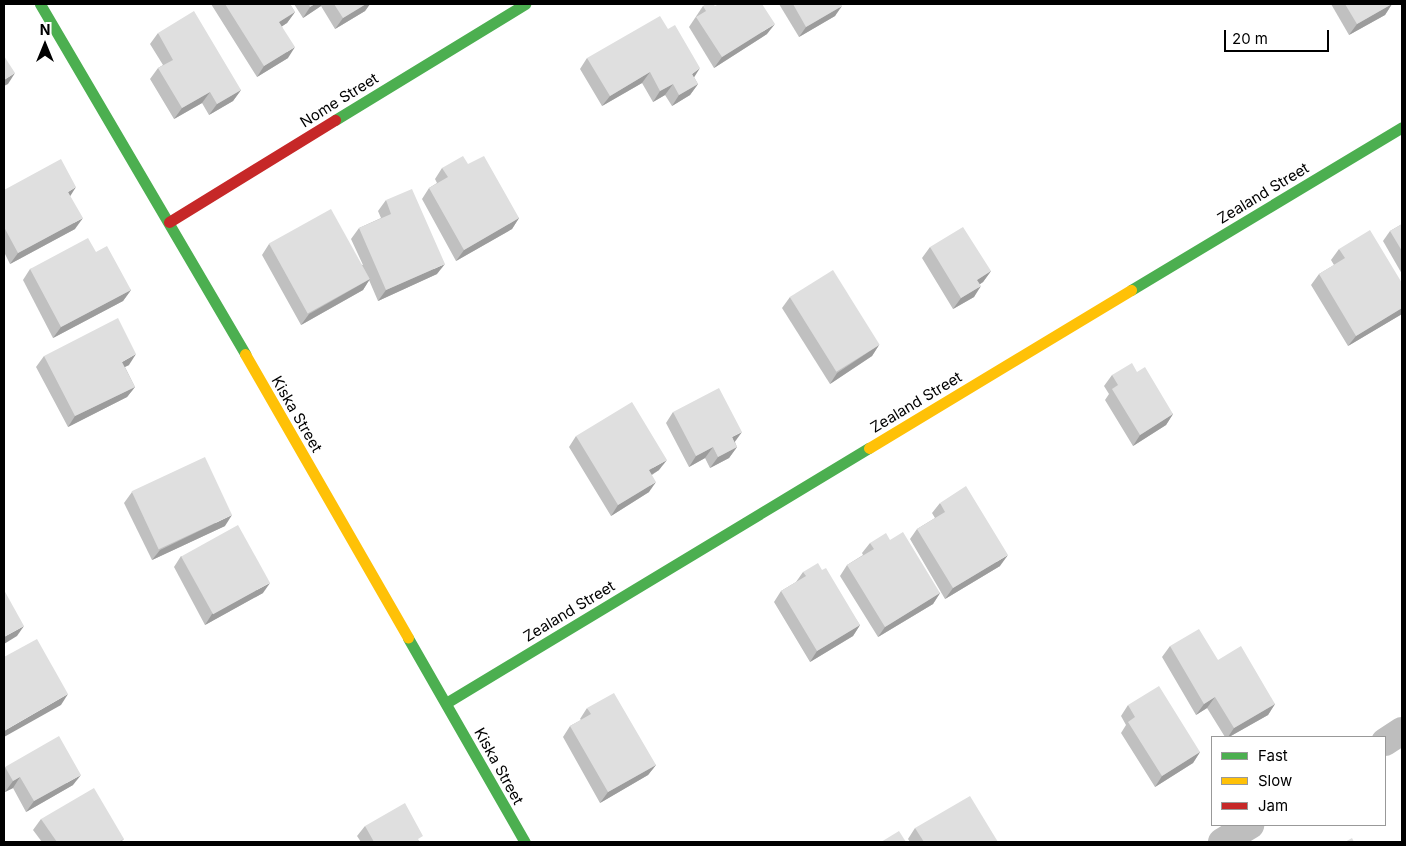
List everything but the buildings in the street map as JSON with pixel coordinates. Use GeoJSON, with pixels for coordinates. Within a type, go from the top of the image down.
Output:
{"type":"FeatureCollection","features":[{"type":"Feature","properties":{"kind":"street","name":"Kiska Street"},"geometry":{"type":"LineString","coordinates":[[40,4],[169,222],[524,842]]}},
{"type":"Feature","properties":{"kind":"street","name":"Nome Street"},"geometry":{"type":"LineString","coordinates":[[169,222],[525,4]]}},
{"type":"Feature","properties":{"kind":"street","name":"Zealand Street"},"geometry":{"type":"LineString","coordinates":[[446,703],[1402,127]]}},
{"type":"Feature","properties":{"kind":"street"},"geometry":{"type":"LineString","coordinates":[[1386,741],[1402,731]]}},
{"type":"Feature","properties":{"kind":"street"},"geometry":{"type":"LineString","coordinates":[[1222,842],[1248,826]]}},
{"type":"Feature","properties":{"kind":"traffic: fast"},"geometry":{"type":"LineString","coordinates":[[40,4],[245,354]]}},
{"type":"Feature","properties":{"kind":"traffic: fast"},"geometry":{"type":"LineString","coordinates":[[335,120],[525,4]]}},
{"type":"Feature","properties":{"kind":"traffic: fast"},"geometry":{"type":"LineString","coordinates":[[1131,290],[1402,127]]}},
{"type":"Feature","properties":{"kind":"traffic: fast"},"geometry":{"type":"LineString","coordinates":[[446,703],[869,448]]}},
{"type":"Feature","properties":{"kind":"traffic: fast"},"geometry":{"type":"LineString","coordinates":[[408,638],[525,842]]}},
{"type":"Feature","properties":{"kind":"traffic: slow"},"geometry":{"type":"LineString","coordinates":[[869,448],[1131,290]]}},
{"type":"Feature","properties":{"kind":"traffic: slow"},"geometry":{"type":"LineString","coordinates":[[245,354],[408,638]]}},
{"type":"Feature","properties":{"kind":"traffic: jam"},"geometry":{"type":"LineString","coordinates":[[169,222],[335,120]]}}]}
